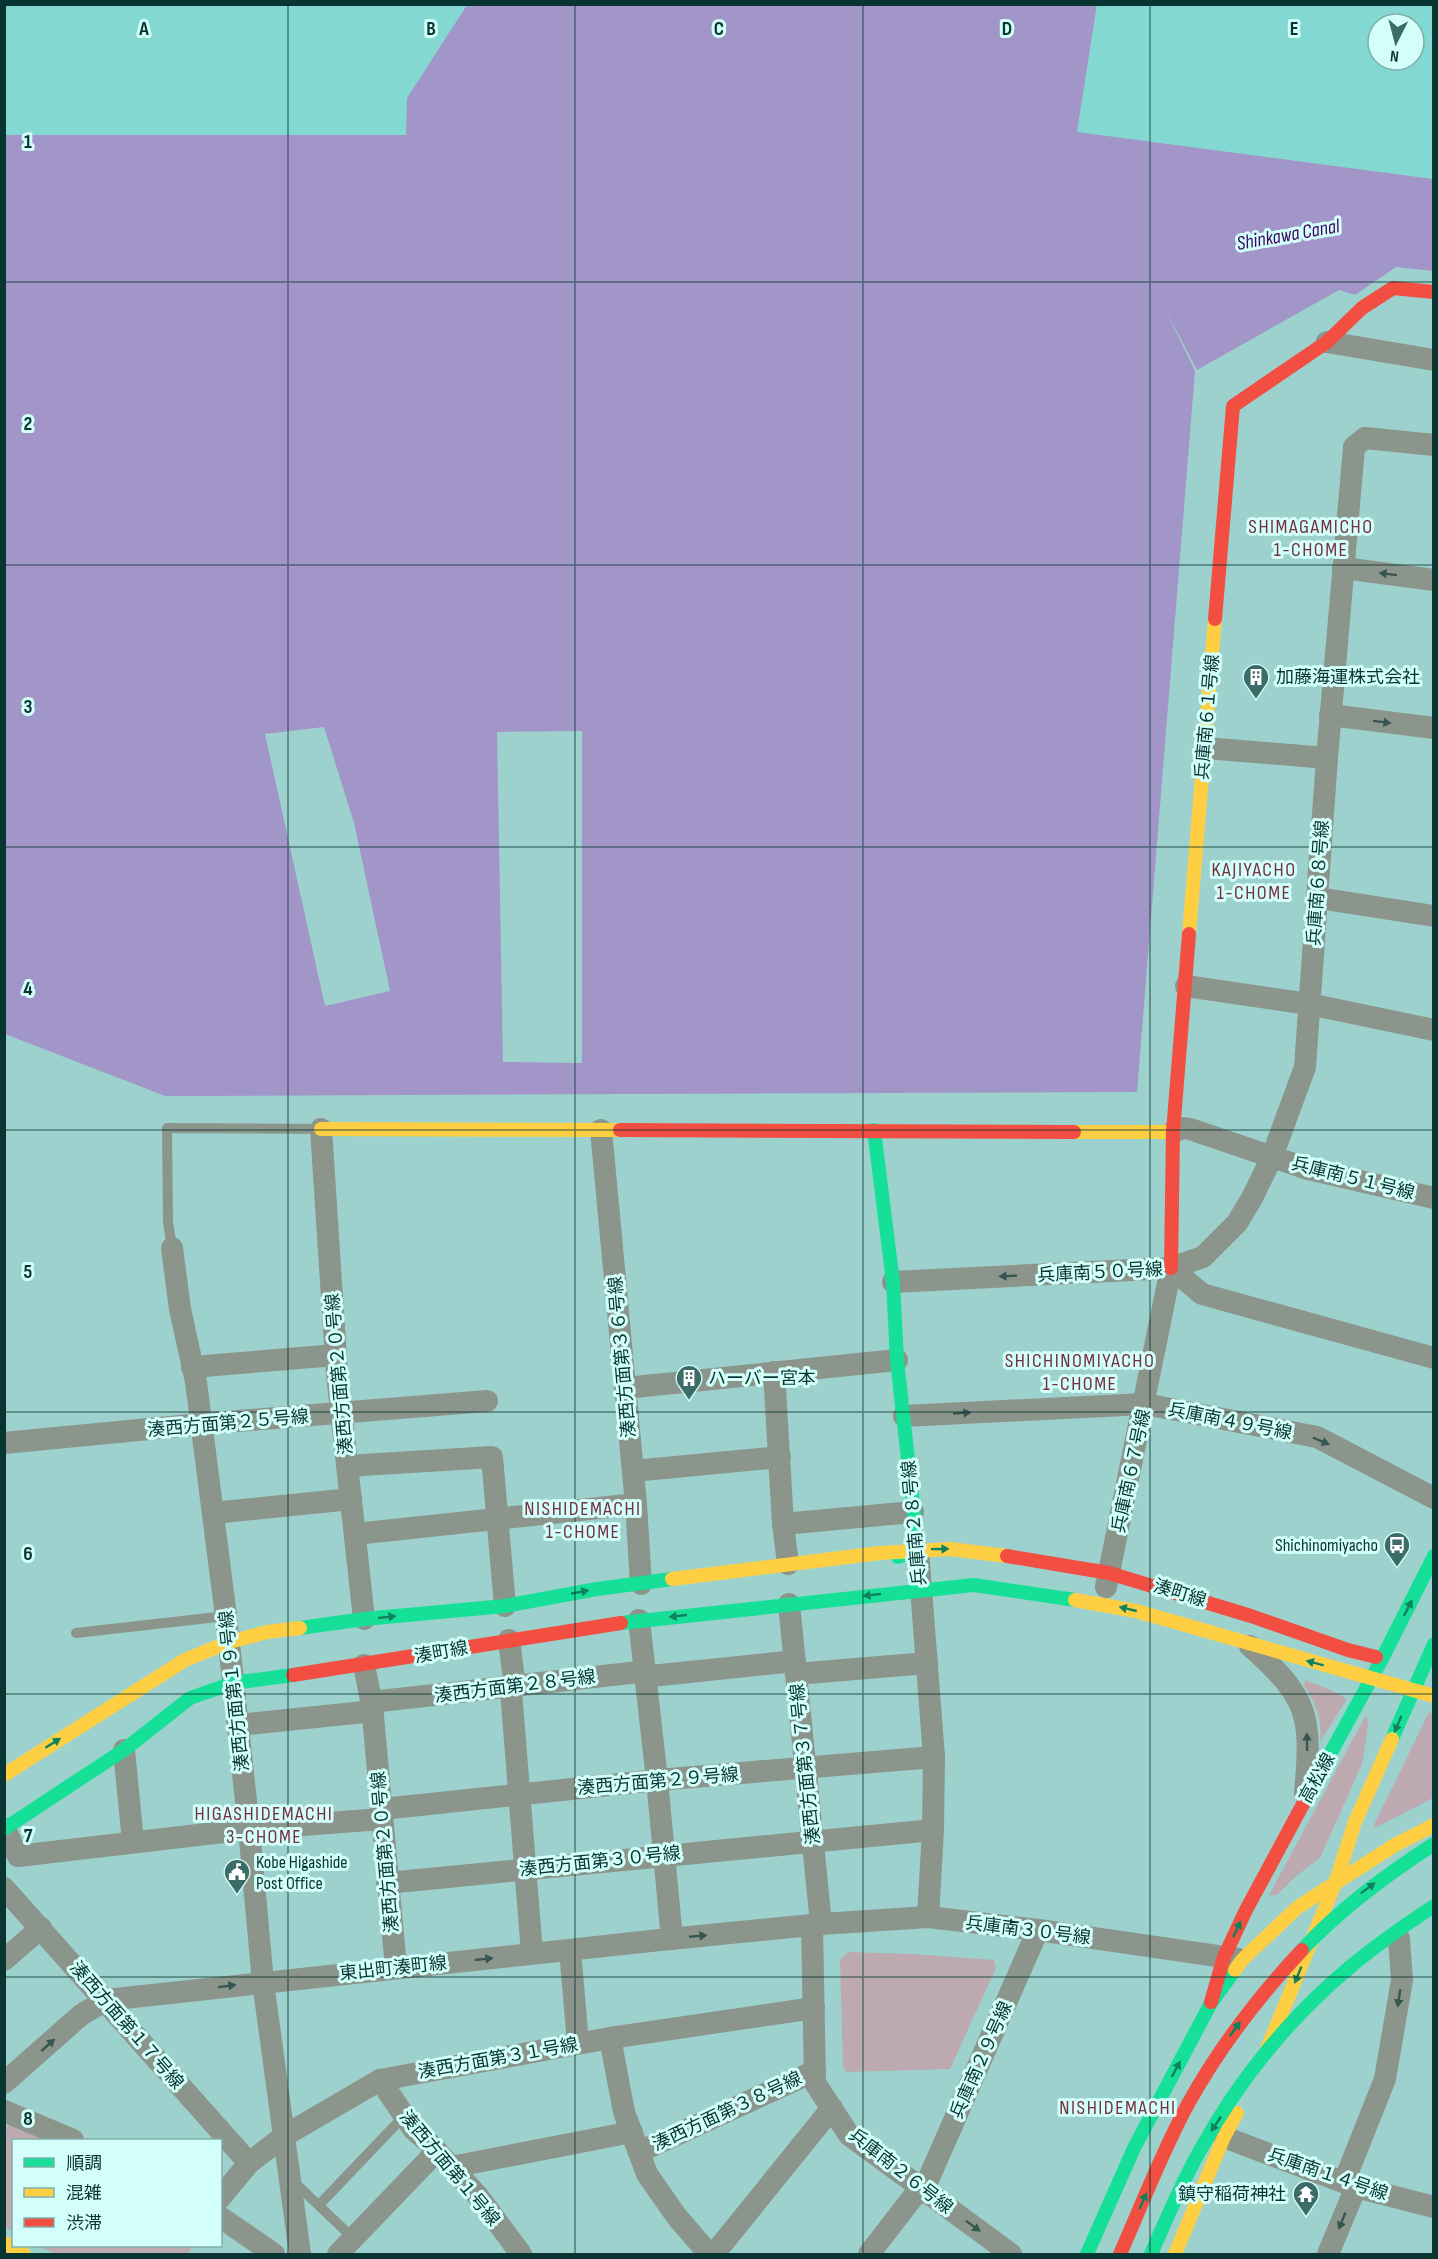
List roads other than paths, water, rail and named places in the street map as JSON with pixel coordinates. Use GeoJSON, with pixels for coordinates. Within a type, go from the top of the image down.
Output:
{"type":"FeatureCollection","features":[{"type":"Feature","properties":{"kind":"main road","name":"兵庫南６１号線"},"geometry":{"type":"LineString","coordinates":[[1172,1268],[1173,1132],[1233,406],[1327,342],[1362,308],[1393,288],[1434,292]]}},
{"type":"Feature","properties":{"kind":"main road"},"geometry":{"type":"LineString","coordinates":[[321,1129],[1173,1132]]}},
{"type":"Feature","properties":{"kind":"main road","name":"兵庫南２８号線"},"geometry":{"type":"LineString","coordinates":[[874,1130],[893,1282],[897,1360],[918,1550]]}},
{"type":"Feature","properties":{"kind":"main road","name":"湊町線"},"geometry":{"type":"LineString","coordinates":[[9,1765],[185,1660],[229,1642],[267,1632],[364,1619],[505,1606],[788,1564],[918,1550],[950,1549],[980,1552],[1109,1573],[1251,1616],[1348,1650],[1387,1660]]}},
{"type":"Feature","properties":{"kind":"main road","name":"湊町線"},"geometry":{"type":"LineString","coordinates":[[229,1642],[269,1643],[506,1616],[882,1563],[918,1550]]}},
{"type":"Feature","properties":{"kind":"main road","name":"高松線"},"geometry":{"type":"LineString","coordinates":[[1233,1958],[1246,1910],[1371,1678],[1387,1660],[1434,1556]]}},
{"type":"Feature","properties":{"kind":"main road"},"geometry":{"type":"LineString","coordinates":[[892,1577],[921,1591]]}},
{"type":"Feature","properties":{"kind":"main road","name":"湊町線"},"geometry":{"type":"LineString","coordinates":[[5,1829],[124,1750],[190,1698],[233,1683],[364,1665],[639,1620],[974,1586],[1103,1604],[1136,1611],[1434,1696]]}},
{"type":"Feature","properties":{"kind":"main road"},"geometry":{"type":"LineString","coordinates":[[1175,2254],[1224,2137],[1256,2079],[1336,1881],[1355,1822],[1434,1644]]}},
{"type":"Feature","properties":{"kind":"main road"},"geometry":{"type":"LineString","coordinates":[[1087,2254],[1134,2148],[1233,1958],[1298,1907],[1336,1881],[1395,1845],[1434,1825]]}},
{"type":"Feature","properties":{"kind":"main road"},"geometry":{"type":"LineString","coordinates":[[1120,2254],[1165,2149],[1228,2039],[1260,1994],[1291,1958],[1363,1891],[1434,1844]]}},
{"type":"Feature","properties":{"kind":"main road"},"geometry":{"type":"LineString","coordinates":[[1151,2254],[1183,2182],[1210,2133],[1243,2083],[1280,2036],[1323,1991],[1378,1944],[1434,1906]]}},
{"type":"Feature","properties":{"kind":"main road"},"geometry":{"type":"LineString","coordinates":[[1256,2079],[1298,2022],[1355,1968],[1434,1919]]}},
{"type":"Feature","properties":{"kind":"main road"},"geometry":{"type":"LineString","coordinates":[[4,2243],[24,2254]]}},
{"type":"Feature","properties":{"kind":"street"},"geometry":{"type":"LineString","coordinates":[[1327,342],[1434,360]]}},
{"type":"Feature","properties":{"kind":"street","name":"兵庫南６８号線"},"geometry":{"type":"LineString","coordinates":[[1172,1268],[1203,1257],[1237,1223],[1272,1157],[1305,1067],[1330,715],[1354,447],[1365,438],[1434,445]]}},
{"type":"Feature","properties":{"kind":"street"},"geometry":{"type":"LineString","coordinates":[[1343,568],[1434,580]]}},
{"type":"Feature","properties":{"kind":"street"},"geometry":{"type":"LineString","coordinates":[[1330,715],[1434,728]]}},
{"type":"Feature","properties":{"kind":"street"},"geometry":{"type":"LineString","coordinates":[[1205,748],[1327,758]]}},
{"type":"Feature","properties":{"kind":"street"},"geometry":{"type":"LineString","coordinates":[[1318,898],[1434,916]]}},
{"type":"Feature","properties":{"kind":"street"},"geometry":{"type":"LineString","coordinates":[[1185,986],[1309,1004],[1434,1030]]}},
{"type":"Feature","properties":{"kind":"street","name":"兵庫南５１号線"},"geometry":{"type":"LineString","coordinates":[[1173,1132],[1184,1128],[1190,1129],[1308,1169],[1434,1198]]}},
{"type":"Feature","properties":{"kind":"street","name":"湊西方面第２０号線"},"geometry":{"type":"LineString","coordinates":[[321,1129],[341,1413],[364,1619]]}},
{"type":"Feature","properties":{"kind":"street","name":"湊西方面第３６号線"},"geometry":{"type":"LineString","coordinates":[[601,1130],[636,1504],[641,1584]]}},
{"type":"Feature","properties":{"kind":"street","name":"湊西方面第１９号線"},"geometry":{"type":"LineString","coordinates":[[171,1248],[180,1309],[192,1366],[213,1513],[249,1828],[263,1982],[300,2254]]}},
{"type":"Feature","properties":{"kind":"street","name":"兵庫南５０号線"},"geometry":{"type":"LineString","coordinates":[[893,1282],[1172,1268],[1202,1294],[1434,1358]]}},
{"type":"Feature","properties":{"kind":"street","name":"兵庫南６７号線"},"geometry":{"type":"LineString","coordinates":[[1103,1604],[1172,1268]]}},
{"type":"Feature","properties":{"kind":"street"},"geometry":{"type":"LineString","coordinates":[[192,1366],[336,1356]]}},
{"type":"Feature","properties":{"kind":"street"},"geometry":{"type":"LineString","coordinates":[[625,1388],[897,1360]]}},
{"type":"Feature","properties":{"kind":"street"},"geometry":{"type":"LineString","coordinates":[[774,1372],[783,1524],[788,1564]]}},
{"type":"Feature","properties":{"kind":"street","name":"湊西方面第２５号線"},"geometry":{"type":"LineString","coordinates":[[4,1443],[201,1424],[487,1401]]}},
{"type":"Feature","properties":{"kind":"street","name":"兵庫南４９号線"},"geometry":{"type":"LineString","coordinates":[[904,1416],[1144,1404],[1317,1437],[1434,1498]]}},
{"type":"Feature","properties":{"kind":"street"},"geometry":{"type":"LineString","coordinates":[[347,1466],[492,1457],[505,1606]]}},
{"type":"Feature","properties":{"kind":"street"},"geometry":{"type":"LineString","coordinates":[[633,1471],[780,1457]]}},
{"type":"Feature","properties":{"kind":"street"},"geometry":{"type":"LineString","coordinates":[[213,1513],[351,1499]]}},
{"type":"Feature","properties":{"kind":"street"},"geometry":{"type":"LineString","coordinates":[[355,1534],[636,1504]]}},
{"type":"Feature","properties":{"kind":"street"},"geometry":{"type":"LineString","coordinates":[[783,1524],[913,1512]]}},
{"type":"Feature","properties":{"kind":"street","name":"兵庫南２８号線"},"geometry":{"type":"LineString","coordinates":[[918,1550],[934,1757],[928,1917]]}},
{"type":"Feature","properties":{"kind":"street","name":"湊西方面第３７号線"},"geometry":{"type":"LineString","coordinates":[[789,1604],[812,1840],[816,1925]]}},
{"type":"Feature","properties":{"kind":"street"},"geometry":{"type":"LineString","coordinates":[[639,1620],[672,1939]]}},
{"type":"Feature","properties":{"kind":"street"},"geometry":{"type":"LineString","coordinates":[[508,1640],[514,1679],[511,1691],[532,1953]]}},
{"type":"Feature","properties":{"kind":"street"},"geometry":{"type":"LineString","coordinates":[[1249,1644],[1280,1673],[1300,1701],[1307,1727],[1308,1760],[1304,1800]]}},
{"type":"Feature","properties":{"kind":"street","name":"湊西方面第２８号線"},"geometry":{"type":"LineString","coordinates":[[238,1725],[364,1712],[380,1701],[639,1672],[651,1676],[927,1664]]}},
{"type":"Feature","properties":{"kind":"street","name":"湊西方面第２０号線"},"geometry":{"type":"LineString","coordinates":[[364,1665],[372,1705],[396,1968]]}},
{"type":"Feature","properties":{"kind":"street"},"geometry":{"type":"LineString","coordinates":[[124,1750],[133,1842]]}},
{"type":"Feature","properties":{"kind":"street","name":"湊西方面第２９号線"},"geometry":{"type":"LineString","coordinates":[[5,1829],[11,1858],[382,1814],[518,1794],[934,1757]]}},
{"type":"Feature","properties":{"kind":"street","name":"湊西方面第３０号線"},"geometry":{"type":"LineString","coordinates":[[387,1883],[933,1830]]}},
{"type":"Feature","properties":{"kind":"street","name":"湊西方面第１７号線"},"geometry":{"type":"LineString","coordinates":[[4,1888],[249,2163]]}},
{"type":"Feature","properties":{"kind":"street","name":"兵庫南３０号線"},"geometry":{"type":"LineString","coordinates":[[816,1925],[928,1917],[1233,1958]]}},
{"type":"Feature","properties":{"kind":"street","name":"東出町湊町線"},"geometry":{"type":"LineString","coordinates":[[4,2084],[81,2015],[106,2000],[532,1953],[816,1925]]}},
{"type":"Feature","properties":{"kind":"street","name":"兵庫南２６号線"},"geometry":{"type":"LineString","coordinates":[[816,1925],[815,2083],[849,2135],[1011,2254]]}},
{"type":"Feature","properties":{"kind":"street"},"geometry":{"type":"LineString","coordinates":[[4,1960],[41,1928]]}},
{"type":"Feature","properties":{"kind":"street","name":"兵庫南２９号線"},"geometry":{"type":"LineString","coordinates":[[924,2189],[1038,1930]]}},
{"type":"Feature","properties":{"kind":"street"},"geometry":{"type":"LineString","coordinates":[[1328,2254],[1385,2079],[1402,1980],[1399,1939]]}},
{"type":"Feature","properties":{"kind":"street"},"geometry":{"type":"LineString","coordinates":[[570,1950],[578,2043]]}},
{"type":"Feature","properties":{"kind":"street","name":"湊西方面第３１号線"},"geometry":{"type":"LineString","coordinates":[[222,2196],[249,2163],[284,2136],[380,2080],[578,2043],[814,2008]]}},
{"type":"Feature","properties":{"kind":"street"},"geometry":{"type":"LineString","coordinates":[[610,2038],[624,2112],[647,2174],[677,2217],[709,2254]]}},
{"type":"Feature","properties":{"kind":"street","name":"湊西方面第３８号線"},"geometry":{"type":"LineString","coordinates":[[444,2159],[635,2142],[815,2071]]}},
{"type":"Feature","properties":{"kind":"street","name":"湊西方面第１号線"},"geometry":{"type":"LineString","coordinates":[[380,2080],[414,2130],[421,2134],[478,2196],[521,2254]]}},
{"type":"Feature","properties":{"kind":"street"},"geometry":{"type":"LineString","coordinates":[[714,2254],[832,2108]]}},
{"type":"Feature","properties":{"kind":"street"},"geometry":{"type":"LineString","coordinates":[[4,2111],[71,2139]]}},
{"type":"Feature","properties":{"kind":"street","name":"兵庫南１４号線"},"geometry":{"type":"LineString","coordinates":[[1224,2137],[1350,2185],[1434,2207]]}},
{"type":"Feature","properties":{"kind":"street"},"geometry":{"type":"LineString","coordinates":[[346,2247],[444,2159]]}},
{"type":"Feature","properties":{"kind":"street"},"geometry":{"type":"LineString","coordinates":[[869,2254],[913,2197],[924,2189]]}},
{"type":"Feature","properties":{"kind":"street"},"geometry":{"type":"LineString","coordinates":[[222,2218],[274,2254]]}},
{"type":"Feature","properties":{"kind":"lane","name":"湊西方面第１９号線"},"geometry":{"type":"LineString","coordinates":[[171,1248],[168,1222],[167,1128],[321,1129]]}},
{"type":"Feature","properties":{"kind":"lane"},"geometry":{"type":"LineString","coordinates":[[76,1634],[226,1616]]}},
{"type":"Feature","properties":{"kind":"lane"},"geometry":{"type":"LineString","coordinates":[[319,2205],[404,2116]]}},
{"type":"Feature","properties":{"kind":"lane"},"geometry":{"type":"LineString","coordinates":[[290,2177],[319,2205],[346,2247]]}},
{"type":"Feature","properties":{"kind":"water","name":"Shinkawa Canal"},"geometry":{"type":"Polygon","coordinates":[[[1097,4],[1077,132],[1433,179],[1433,271],[1396,267],[1355,295],[1339,290],[1197,370],[1165,309],[1195,371],[1137,1092],[165,1096],[5,1034],[4,135],[406,135],[407,98],[467,5],[1097,4]],[[324,727],[265,734],[325,1006],[390,991],[354,823],[324,727]],[[582,731],[497,732],[503,1062],[582,1063],[582,731]]]}},
{"type":"Feature","properties":{"kind":"place","name":"加藤海運株式会社"},"geometry":{"type":"Point","coordinates":[1256,700]}},
{"type":"Feature","properties":{"kind":"place","name":"ハーバー宮本"},"geometry":{"type":"Point","coordinates":[689,1401]}},
{"type":"Feature","properties":{"kind":"place","name":"Shichinomiyacho"},"geometry":{"type":"Point","coordinates":[1397,1568]}},
{"type":"Feature","properties":{"kind":"place","name":"Kobe Higashide Post Office"},"geometry":{"type":"Point","coordinates":[237,1895]}},
{"type":"Feature","properties":{"kind":"place","name":"鎮守稲荷神社"},"geometry":{"type":"Point","coordinates":[1306,2217]}},
{"type":"Feature","properties":{"kind":"district","name":"SHIMAGAMICHO 1-CHOME"},"geometry":{"type":"Point","coordinates":[1311,538]}},
{"type":"Feature","properties":{"kind":"district","name":"KAJIYACHO 1-CHOME"},"geometry":{"type":"Point","coordinates":[1254,880]}},
{"type":"Feature","properties":{"kind":"district","name":"SHICHINOMIYACHO 1-CHOME"},"geometry":{"type":"Point","coordinates":[1080,1372]}},
{"type":"Feature","properties":{"kind":"district","name":"NISHIDEMACHI 1-CHOME"},"geometry":{"type":"Point","coordinates":[583,1520]}},
{"type":"Feature","properties":{"kind":"district","name":"HIGASHIDEMACHI 3-CHOME"},"geometry":{"type":"Point","coordinates":[264,1824]}},
{"type":"Feature","properties":{"kind":"district","name":"NISHIDEMACHI"},"geometry":{"type":"Point","coordinates":[1118,2107]}}]}
